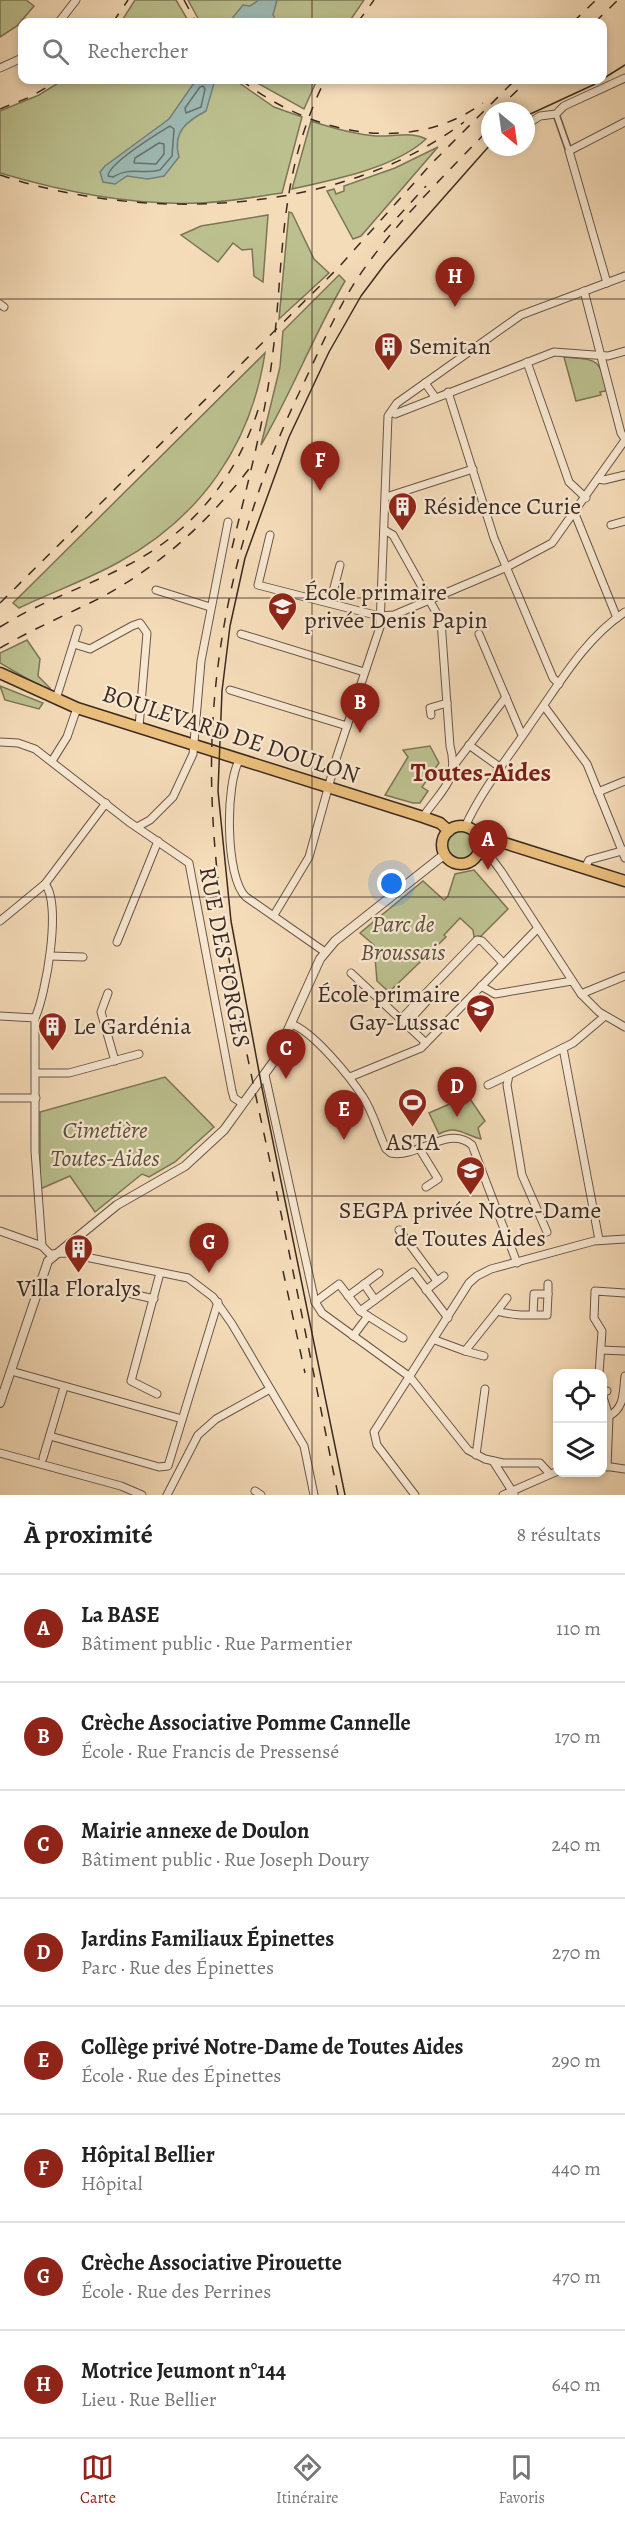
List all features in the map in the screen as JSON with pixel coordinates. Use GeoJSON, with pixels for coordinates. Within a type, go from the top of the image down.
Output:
{"type":"FeatureCollection","features":[{"type":"Feature","properties":{"kind":"main road","name":"BOULEVARD DE DOULON"},"geometry":{"type":"LineString","coordinates":[[0,674],[77,708],[423,817],[440,823],[449,831]]}},
{"type":"Feature","properties":{"kind":"main road"},"geometry":{"type":"LineString","coordinates":[[479,846],[475,833],[465,827],[449,831],[442,842],[445,854],[451,861],[464,863],[473,859],[479,846],[492,840],[625,881]]}},
{"type":"Feature","properties":{"kind":"street"},"geometry":{"type":"LineString","coordinates":[[62,18],[76,0]]}},
{"type":"Feature","properties":{"kind":"street"},"geometry":{"type":"LineString","coordinates":[[0,68],[18,60]]}},
{"type":"Feature","properties":{"kind":"street"},"geometry":{"type":"LineString","coordinates":[[535,119],[540,116],[556,114],[564,106],[623,80],[625,88]]}},
{"type":"Feature","properties":{"kind":"street"},"geometry":{"type":"LineString","coordinates":[[556,114],[607,282]]}},
{"type":"Feature","properties":{"kind":"street"},"geometry":{"type":"LineString","coordinates":[[569,151],[625,122]]}},
{"type":"Feature","properties":{"kind":"street"},"geometry":{"type":"LineString","coordinates":[[274,915],[309,857],[381,616],[386,531],[387,423],[394,411],[425,383],[521,315],[625,276]]}},
{"type":"Feature","properties":{"kind":"street"},"geometry":{"type":"LineString","coordinates":[[270,535],[258,585],[381,616],[394,615],[507,567],[552,543],[575,514],[625,439],[621,433],[584,291]]}},
{"type":"Feature","properties":{"kind":"street"},"geometry":{"type":"LineString","coordinates":[[394,411],[554,352],[602,355],[625,351]]}},
{"type":"Feature","properties":{"kind":"street"},"geometry":{"type":"LineString","coordinates":[[526,362],[569,482],[586,498]]}},
{"type":"Feature","properties":{"kind":"street"},"geometry":{"type":"LineString","coordinates":[[425,383],[435,397]]}},
{"type":"Feature","properties":{"kind":"street"},"geometry":{"type":"LineString","coordinates":[[448,392],[494,538],[553,678],[559,684]]}},
{"type":"Feature","properties":{"kind":"street"},"geometry":{"type":"LineString","coordinates":[[386,497],[473,469]]}},
{"type":"Feature","properties":{"kind":"street"},"geometry":{"type":"LineString","coordinates":[[598,479],[604,480],[625,475]]}},
{"type":"Feature","properties":{"kind":"street"},"geometry":{"type":"LineString","coordinates":[[575,514],[617,618]]}},
{"type":"Feature","properties":{"kind":"street"},"geometry":{"type":"LineString","coordinates":[[611,525],[625,521]]}},
{"type":"Feature","properties":{"kind":"street"},"geometry":{"type":"LineString","coordinates":[[139,826],[150,820],[173,797],[192,758],[201,661],[228,522]]}},
{"type":"Feature","properties":{"kind":"street"},"geometry":{"type":"LineString","coordinates":[[386,531],[393,535],[442,626],[450,746],[455,764]]}},
{"type":"Feature","properties":{"kind":"street"},"geometry":{"type":"LineString","coordinates":[[385,547],[399,549]]}},
{"type":"Feature","properties":{"kind":"street"},"geometry":{"type":"LineString","coordinates":[[330,603],[340,565]]}},
{"type":"Feature","properties":{"kind":"street"},"geometry":{"type":"LineString","coordinates":[[156,591],[210,607]]}},
{"type":"Feature","properties":{"kind":"street"},"geometry":{"type":"LineString","coordinates":[[465,827],[501,768],[559,684],[597,633],[625,612]]}},
{"type":"Feature","properties":{"kind":"street"},"geometry":{"type":"LineString","coordinates":[[74,644],[90,649],[132,626],[140,623],[145,626],[147,633],[140,727]]}},
{"type":"Feature","properties":{"kind":"street"},"geometry":{"type":"LineString","coordinates":[[56,699],[78,629]]}},
{"type":"Feature","properties":{"kind":"street"},"geometry":{"type":"LineString","coordinates":[[240,634],[364,672]]}},
{"type":"Feature","properties":{"kind":"street"},"geometry":{"type":"LineString","coordinates":[[479,634],[521,733]]}},
{"type":"Feature","properties":{"kind":"street"},"geometry":{"type":"LineString","coordinates":[[230,690],[347,726]]}},
{"type":"Feature","properties":{"kind":"street"},"geometry":{"type":"LineString","coordinates":[[423,817],[452,777],[455,764],[506,697]]}},
{"type":"Feature","properties":{"kind":"street"},"geometry":{"type":"LineString","coordinates":[[431,715],[430,708],[447,703]]}},
{"type":"Feature","properties":{"kind":"street"},"geometry":{"type":"LineString","coordinates":[[544,706],[587,764],[624,853],[589,860],[585,868]]}},
{"type":"Feature","properties":{"kind":"street"},"geometry":{"type":"LineString","coordinates":[[52,761],[67,736],[77,708]]}},
{"type":"Feature","properties":{"kind":"street","name":"RUE DES FORGES"},"geometry":{"type":"LineString","coordinates":[[0,742],[30,747],[52,761],[158,841],[185,858],[192,868],[232,1091],[234,1098],[242,1103]]}},
{"type":"Feature","properties":{"kind":"street"},"geometry":{"type":"LineString","coordinates":[[469,745],[501,768]]}},
{"type":"Feature","properties":{"kind":"street"},"geometry":{"type":"LineString","coordinates":[[240,759],[232,777],[229,827],[232,867],[242,893],[325,952]]}},
{"type":"Feature","properties":{"kind":"street"},"geometry":{"type":"LineString","coordinates":[[598,792],[625,781]]}},
{"type":"Feature","properties":{"kind":"street"},"geometry":{"type":"LineString","coordinates":[[0,921],[45,884],[106,803]]}},
{"type":"Feature","properties":{"kind":"street"},"geometry":{"type":"LineString","coordinates":[[489,855],[492,840]]}},
{"type":"Feature","properties":{"kind":"street"},"geometry":{"type":"LineString","coordinates":[[117,942],[158,841]]}},
{"type":"Feature","properties":{"kind":"street"},"geometry":{"type":"LineString","coordinates":[[479,846],[489,855],[581,994],[605,1016],[625,1027]]}},
{"type":"Feature","properties":{"kind":"street"},"geometry":{"type":"LineString","coordinates":[[0,1403],[46,1267],[54,1255],[117,1205],[185,1166],[224,1130],[265,1075],[325,952],[335,940],[445,854]]}},
{"type":"Feature","properties":{"kind":"street"},"geometry":{"type":"LineString","coordinates":[[45,884],[52,897],[50,956],[40,1008],[35,1018],[35,1151],[42,1246],[45,1251],[54,1255],[66,1253],[192,1280],[218,1302],[306,1451],[314,1495]]}},
{"type":"Feature","properties":{"kind":"street"},"geometry":{"type":"LineString","coordinates":[[350,1077],[421,1048],[537,929]]}},
{"type":"Feature","properties":{"kind":"street"},"geometry":{"type":"LineString","coordinates":[[404,1021],[427,1001],[428,993],[477,940],[482,941],[503,963]]}},
{"type":"Feature","properties":{"kind":"street"},"geometry":{"type":"LineString","coordinates":[[50,956],[83,957]]}},
{"type":"Feature","properties":{"kind":"street"},"geometry":{"type":"LineString","coordinates":[[351,973],[426,1043]]}},
{"type":"Feature","properties":{"kind":"street"},"geometry":{"type":"LineString","coordinates":[[581,994],[625,976]]}},
{"type":"Feature","properties":{"kind":"street"},"geometry":{"type":"LineString","coordinates":[[482,986],[495,994],[572,981]]}},
{"type":"Feature","properties":{"kind":"street"},"geometry":{"type":"LineString","coordinates":[[108,993],[101,1012],[115,1061]]}},
{"type":"Feature","properties":{"kind":"street"},"geometry":{"type":"LineString","coordinates":[[0,1016],[35,1018]]}},
{"type":"Feature","properties":{"kind":"street"},"geometry":{"type":"LineString","coordinates":[[488,1085],[563,1048],[595,1027],[605,1016]]}},
{"type":"Feature","properties":{"kind":"street"},"geometry":{"type":"LineString","coordinates":[[291,1024],[305,1031],[350,1077],[363,1098],[388,1151],[398,1154],[452,1138],[462,1139],[472,1145],[517,1263]]}},
{"type":"Feature","properties":{"kind":"street"},"geometry":{"type":"LineString","coordinates":[[563,1048],[599,1240]]}},
{"type":"Feature","properties":{"kind":"street"},"geometry":{"type":"LineString","coordinates":[[36,1073],[69,1074],[139,1054]]}},
{"type":"Feature","properties":{"kind":"street"},"geometry":{"type":"LineString","coordinates":[[265,1075],[315,1302],[325,1316],[410,1377],[452,1433],[476,1455],[493,1461],[540,1463],[553,1472]]}},
{"type":"Feature","properties":{"kind":"street"},"geometry":{"type":"LineString","coordinates":[[509,1075],[507,1085],[522,1175],[547,1232]]}},
{"type":"Feature","properties":{"kind":"street"},"geometry":{"type":"LineString","coordinates":[[0,1098],[36,1098]]}},
{"type":"Feature","properties":{"kind":"street"},"geometry":{"type":"LineString","coordinates":[[418,1148],[438,1179],[426,1187]]}},
{"type":"Feature","properties":{"kind":"street"},"geometry":{"type":"LineString","coordinates":[[399,1230],[437,1281]]}},
{"type":"Feature","properties":{"kind":"street"},"geometry":{"type":"LineString","coordinates":[[0,1231],[42,1246]]}},
{"type":"Feature","properties":{"kind":"street"},"geometry":{"type":"LineString","coordinates":[[415,1495],[374,1439],[374,1432],[473,1279],[486,1271],[599,1240],[625,1239]]}},
{"type":"Feature","properties":{"kind":"street"},"geometry":{"type":"LineString","coordinates":[[360,1311],[424,1264]]}},
{"type":"Feature","properties":{"kind":"street"},"geometry":{"type":"LineString","coordinates":[[412,1272],[448,1318]]}},
{"type":"Feature","properties":{"kind":"street"},"geometry":{"type":"LineString","coordinates":[[157,1394],[131,1381],[160,1273]]}},
{"type":"Feature","properties":{"kind":"street"},"geometry":{"type":"LineString","coordinates":[[348,1296],[378,1273]]}},
{"type":"Feature","properties":{"kind":"street"},"geometry":{"type":"LineString","coordinates":[[426,1290],[444,1276]]}},
{"type":"Feature","properties":{"kind":"street"},"geometry":{"type":"LineString","coordinates":[[315,1302],[339,1284],[360,1311],[403,1338]]}},
{"type":"Feature","properties":{"kind":"street"},"geometry":{"type":"LineString","coordinates":[[364,1284],[375,1300]]}},
{"type":"Feature","properties":{"kind":"street"},"geometry":{"type":"LineString","coordinates":[[497,1311],[547,1315],[548,1284]]}},
{"type":"Feature","properties":{"kind":"street"},"geometry":{"type":"LineString","coordinates":[[599,1369],[602,1331],[594,1318],[591,1291],[625,1293]]}},
{"type":"Feature","properties":{"kind":"street"},"geometry":{"type":"LineString","coordinates":[[124,1292],[154,1299]]}},
{"type":"Feature","properties":{"kind":"street"},"geometry":{"type":"LineString","coordinates":[[533,1315],[534,1294],[548,1294]]}},
{"type":"Feature","properties":{"kind":"street"},"geometry":{"type":"LineString","coordinates":[[465,1351],[507,1298]]}},
{"type":"Feature","properties":{"kind":"street"},"geometry":{"type":"LineString","coordinates":[[50,1436],[164,1468],[171,1461],[218,1302]]}},
{"type":"Feature","properties":{"kind":"street"},"geometry":{"type":"LineString","coordinates":[[353,1336],[368,1316]]}},
{"type":"Feature","properties":{"kind":"street"},"geometry":{"type":"LineString","coordinates":[[435,1340],[484,1356]]}},
{"type":"Feature","properties":{"kind":"street"},"geometry":{"type":"LineString","coordinates":[[601,1350],[625,1351]]}},
{"type":"Feature","properties":{"kind":"street"},"geometry":{"type":"LineString","coordinates":[[11,1371],[182,1419]]}},
{"type":"Feature","properties":{"kind":"street"},"geometry":{"type":"LineString","coordinates":[[609,1416],[617,1412],[622,1404],[625,1376]]}},
{"type":"Feature","properties":{"kind":"street"},"geometry":{"type":"LineString","coordinates":[[43,1458],[64,1387]]}},
{"type":"Feature","properties":{"kind":"street"},"geometry":{"type":"LineString","coordinates":[[167,1495],[198,1436],[216,1419],[270,1389]]}},
{"type":"Feature","properties":{"kind":"street"},"geometry":{"type":"LineString","coordinates":[[476,1455],[485,1389]]}},
{"type":"Feature","properties":{"kind":"street"},"geometry":{"type":"LineString","coordinates":[[607,1407],[609,1416],[607,1442]]}},
{"type":"Feature","properties":{"kind":"street"},"geometry":{"type":"LineString","coordinates":[[0,1453],[121,1486],[142,1495]]}},
{"type":"Feature","properties":{"kind":"street"},"geometry":{"type":"LineString","coordinates":[[493,1461],[514,1493]]}},
{"type":"Feature","properties":{"kind":"street"},"geometry":{"type":"LineString","coordinates":[[607,1467],[625,1469]]}},
{"type":"Feature","properties":{"kind":"street"},"geometry":{"type":"LineString","coordinates":[[503,1495],[514,1493],[553,1474]]}},
{"type":"Feature","properties":{"kind":"green space"},"geometry":{"type":"Polygon","coordinates":[[[0,0],[26,0],[34,6],[24,18],[18,18],[17,26],[0,37],[0,0]]]}},
{"type":"Feature","properties":{"kind":"green space"},"geometry":{"type":"Polygon","coordinates":[[[135,0],[176,0],[187,18],[124,18],[135,0]]]}},
{"type":"Feature","properties":{"kind":"green space"},"geometry":{"type":"Polygon","coordinates":[[[188,0],[364,0],[352,18],[198,18],[188,0]]]}},
{"type":"Feature","properties":{"kind":"green space"},"geometry":{"type":"Polygon","coordinates":[[[57,84],[241,84],[274,107],[302,117],[282,193],[209,202],[174,203],[123,200],[73,192],[0,173],[0,111],[39,95],[57,84]]]}},
{"type":"Feature","properties":{"kind":"green space"},"geometry":{"type":"Polygon","coordinates":[[[259,84],[315,84],[304,109],[259,84]]]}},
{"type":"Feature","properties":{"kind":"green space"},"geometry":{"type":"Polygon","coordinates":[[[311,121],[359,134],[408,135],[426,139],[398,158],[363,172],[292,189],[311,121]]]}},
{"type":"Feature","properties":{"kind":"green space"},"geometry":{"type":"Polygon","coordinates":[[[438,147],[361,236],[353,239],[327,191],[334,189],[336,194],[344,191],[344,186],[395,168],[438,147]]]}},
{"type":"Feature","properties":{"kind":"green space"},"geometry":{"type":"Polygon","coordinates":[[[289,212],[292,213],[314,259],[329,273],[279,319],[289,212]]]}},
{"type":"Feature","properties":{"kind":"green space"},"geometry":{"type":"Polygon","coordinates":[[[268,215],[263,282],[254,276],[252,249],[242,250],[233,243],[218,262],[181,235],[201,226],[268,215]]]}},
{"type":"Feature","properties":{"kind":"green space"},"geometry":{"type":"Polygon","coordinates":[[[339,275],[345,281],[261,445],[280,367],[283,331],[339,275]]]}},
{"type":"Feature","properties":{"kind":"green space"},"geometry":{"type":"Polygon","coordinates":[[[265,353],[258,387],[248,418],[234,448],[198,500],[148,544],[119,562],[19,608],[13,603],[265,353]]]}},
{"type":"Feature","properties":{"kind":"green space"},"geometry":{"type":"Polygon","coordinates":[[[564,357],[590,360],[598,365],[607,388],[605,391],[600,392],[601,395],[576,401],[564,357]]]}},
{"type":"Feature","properties":{"kind":"green space"},"geometry":{"type":"Polygon","coordinates":[[[27,640],[40,659],[38,676],[50,688],[48,691],[0,663],[0,653],[27,640]]]}},
{"type":"Feature","properties":{"kind":"green space"},"geometry":{"type":"Polygon","coordinates":[[[0,686],[43,703],[39,709],[5,700],[0,686]]]}},
{"type":"Feature","properties":{"kind":"green space"},"geometry":{"type":"Polygon","coordinates":[[[430,746],[439,763],[422,787],[428,791],[420,803],[385,795],[408,757],[403,750],[430,746]]]}},
{"type":"Feature","properties":{"kind":"green space"},"geometry":{"type":"Polygon","coordinates":[[[461,831],[471,835],[475,845],[471,855],[461,859],[451,855],[447,845],[451,835],[461,831]]]}},
{"type":"Feature","properties":{"kind":"green space","name":"Parc de Broussais"},"geometry":{"type":"Polygon","coordinates":[[[474,870],[508,909],[481,936],[474,937],[473,930],[460,918],[444,935],[446,937],[389,992],[377,981],[374,945],[360,933],[423,881],[444,900],[448,896],[455,874],[474,870]]]}},
{"type":"Feature","properties":{"kind":"green space","name":"Cimetière Toutes-Aides"},"geometry":{"type":"Polygon","coordinates":[[[165,1077],[214,1127],[175,1162],[149,1177],[142,1174],[95,1212],[70,1176],[40,1189],[40,1112],[165,1077]]]}},
{"type":"Feature","properties":{"kind":"green space"},"geometry":{"type":"Polygon","coordinates":[[[468,1096],[485,1121],[478,1128],[481,1139],[456,1130],[439,1134],[429,1113],[468,1096]]]}},
{"type":"Feature","properties":{"kind":"water"},"geometry":{"type":"Polygon","coordinates":[[[259,0],[277,0],[273,15],[275,18],[232,18],[243,5],[250,6],[259,0]]]}},
{"type":"Feature","properties":{"kind":"water"},"geometry":{"type":"Polygon","coordinates":[[[193,84],[214,84],[206,111],[187,123],[179,134],[177,148],[179,157],[164,176],[148,179],[127,176],[115,184],[103,182],[100,172],[105,166],[169,119],[193,84]]]}},
{"type":"Feature","properties":{"kind":"tram line"},"geometry":{"type":"LineString","coordinates":[[607,76],[625,65]]}},
{"type":"Feature","properties":{"kind":"tram line"},"geometry":{"type":"LineString","coordinates":[[535,112],[595,84]]}},
{"type":"Feature","properties":{"kind":"tram line"},"geometry":{"type":"LineString","coordinates":[[345,1495],[262,1088],[231,921],[218,791],[222,691],[230,626],[245,558],[289,437],[329,352],[361,296],[385,264],[481,155]]}},
{"type":"Feature","properties":{"kind":"railway"},"geometry":{"type":"LineString","coordinates":[[116,18],[128,0]]}},
{"type":"Feature","properties":{"kind":"railway"},"geometry":{"type":"LineString","coordinates":[[184,0],[194,18]]}},
{"type":"Feature","properties":{"kind":"railway"},"geometry":{"type":"LineString","coordinates":[[361,18],[374,0]]}},
{"type":"Feature","properties":{"kind":"railway"},"geometry":{"type":"LineString","coordinates":[[577,18],[596,0]]}},
{"type":"Feature","properties":{"kind":"railway"},"geometry":{"type":"LineString","coordinates":[[599,18],[618,0]]}},
{"type":"Feature","properties":{"kind":"railway"},"geometry":{"type":"LineString","coordinates":[[0,109],[30,97],[52,84]]}},
{"type":"Feature","properties":{"kind":"railway"},"geometry":{"type":"LineString","coordinates":[[247,84],[297,114],[328,125],[360,132],[392,133],[423,130],[454,120],[481,104]]}},
{"type":"Feature","properties":{"kind":"railway"},"geometry":{"type":"LineString","coordinates":[[232,548],[269,384],[285,218],[291,184],[298,150],[309,116],[323,84]]}},
{"type":"Feature","properties":{"kind":"railway"},"geometry":{"type":"LineString","coordinates":[[0,603],[337,269],[432,163],[511,84]]}},
{"type":"Feature","properties":{"kind":"railway"},"geometry":{"type":"LineString","coordinates":[[505,102],[524,84]]}},
{"type":"Feature","properties":{"kind":"railway"},"geometry":{"type":"LineString","coordinates":[[0,175],[56,190],[116,200],[177,204],[239,202],[300,193],[359,177],[414,153],[464,122]]}},
{"type":"Feature","properties":{"kind":"railway"},"geometry":{"type":"LineString","coordinates":[[338,1495],[226,942],[212,797],[215,693],[231,590],[244,539],[259,490],[299,393],[355,282],[385,241],[481,137]]}},
{"type":"Feature","properties":{"kind":"railway"},"geometry":{"type":"LineString","coordinates":[[384,232],[426,186]]}},
{"type":"Feature","properties":{"kind":"railway"},"geometry":{"type":"LineString","coordinates":[[0,627],[44,603],[120,569],[145,556],[168,540],[207,503],[223,482],[249,434],[259,407]]}},
{"type":"Feature","properties":{"kind":"railway"},"geometry":{"type":"LineString","coordinates":[[0,648],[102,597],[144,571],[200,524],[249,469]]}},
{"type":"Feature","properties":{"kind":"railway"},"geometry":{"type":"LineString","coordinates":[[283,1271],[305,1373]]}},
{"type":"Feature","properties":{"kind":"place","name":"Motrice Jeumont n°144"},"geometry":{"type":"Point","coordinates":[455,307]}},
{"type":"Feature","properties":{"kind":"place","name":"Semitan"},"geometry":{"type":"Point","coordinates":[388,372]}},
{"type":"Feature","properties":{"kind":"place","name":"Hôpital Bellier"},"geometry":{"type":"Point","coordinates":[320,491]}},
{"type":"Feature","properties":{"kind":"place","name":"Résidence Curie"},"geometry":{"type":"Point","coordinates":[402,532]}},
{"type":"Feature","properties":{"kind":"place","name":"École primaire privée Denis Papin"},"geometry":{"type":"Point","coordinates":[283,632]}},
{"type":"Feature","properties":{"kind":"place","name":"Crèche Associative Pomme Cannelle"},"geometry":{"type":"Point","coordinates":[360,733]}},
{"type":"Feature","properties":{"kind":"place","name":"La BASE"},"geometry":{"type":"Point","coordinates":[488,870]}},
{"type":"Feature","properties":{"kind":"place","name":"École primaire Gay-Lussac"},"geometry":{"type":"Point","coordinates":[481,1034]}},
{"type":"Feature","properties":{"kind":"place","name":"Le Gardénia"},"geometry":{"type":"Point","coordinates":[52,1052]}},
{"type":"Feature","properties":{"kind":"place","name":"Mairie annexe de Doulon"},"geometry":{"type":"Point","coordinates":[286,1079]}},
{"type":"Feature","properties":{"kind":"place","name":"Jardins Familiaux Épinettes"},"geometry":{"type":"Point","coordinates":[457,1117]}},
{"type":"Feature","properties":{"kind":"place","name":"ASTA"},"geometry":{"type":"Point","coordinates":[413,1128]}},
{"type":"Feature","properties":{"kind":"place","name":"Collège privé Notre-Dame de Toutes Aides"},"geometry":{"type":"Point","coordinates":[344,1140]}},
{"type":"Feature","properties":{"kind":"place","name":"SEGPA privée Notre-Dame de Toutes Aides"},"geometry":{"type":"Point","coordinates":[470,1196]}},
{"type":"Feature","properties":{"kind":"place","name":"Crèche Associative Pirouette"},"geometry":{"type":"Point","coordinates":[209,1273]}},
{"type":"Feature","properties":{"kind":"place","name":"Villa Floralys"},"geometry":{"type":"Point","coordinates":[79,1274]}},
{"type":"Feature","properties":{"kind":"district","name":"Toutes-Aides"},"geometry":{"type":"Point","coordinates":[481,772]}}]}
